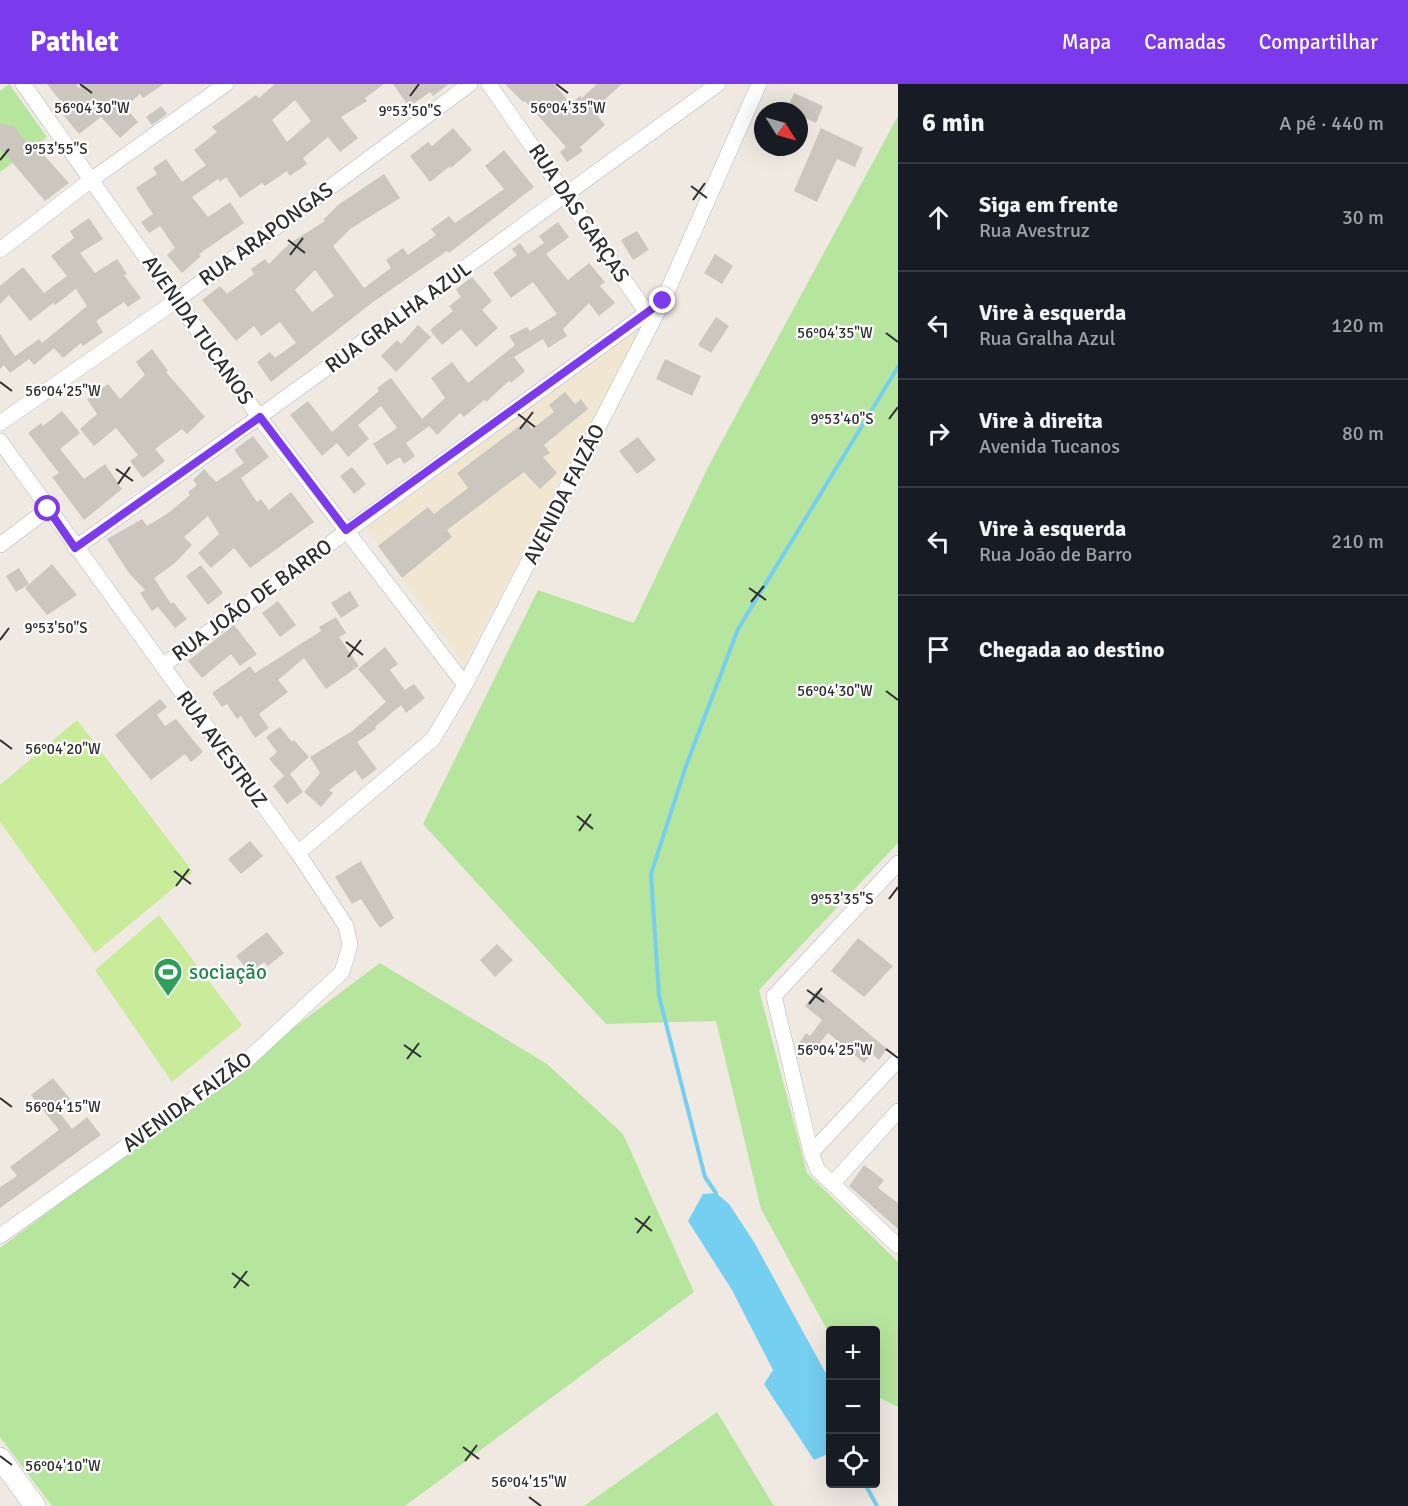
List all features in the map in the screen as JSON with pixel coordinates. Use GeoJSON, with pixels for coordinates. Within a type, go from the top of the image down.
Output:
{"type":"FeatureCollection","features":[{"type":"Feature","properties":{"kind":"main road"},"geometry":{"type":"LineString","coordinates":[[0,1458],[35,1506]]}},
{"type":"Feature","properties":{"kind":"street","name":"AVENIDA TUCANOS"},"geometry":{"type":"LineString","coordinates":[[23,84],[260,417],[465,686]]}},
{"type":"Feature","properties":{"kind":"street"},"geometry":{"type":"LineString","coordinates":[[0,250],[91,180],[226,84]]}},
{"type":"Feature","properties":{"kind":"street","name":"RUA ARAPONGAS"},"geometry":{"type":"LineString","coordinates":[[0,423],[177,300],[470,84]]}},
{"type":"Feature","properties":{"kind":"street","name":"RUA DAS GARÇAS"},"geometry":{"type":"LineString","coordinates":[[489,84],[647,313]]}},
{"type":"Feature","properties":{"kind":"street","name":"RUA GRALHA AZUL"},"geometry":{"type":"LineString","coordinates":[[75,548],[260,417],[718,84]]}},
{"type":"Feature","properties":{"kind":"street","name":"AVENIDA FAIZÃO"},"geometry":{"type":"LineString","coordinates":[[298,853],[433,739],[465,686],[663,301],[759,84]]}},
{"type":"Feature","properties":{"kind":"street","name":"RUA JOÃO DE BARRO"},"geometry":{"type":"LineString","coordinates":[[162,666],[663,301]]}},
{"type":"Feature","properties":{"kind":"street","name":"RUA AVESTRUZ"},"geometry":{"type":"LineString","coordinates":[[0,441],[75,548],[298,853],[346,926],[350,945]]}},
{"type":"Feature","properties":{"kind":"street"},"geometry":{"type":"LineString","coordinates":[[0,545],[48,509]]}},
{"type":"Feature","properties":{"kind":"street"},"geometry":{"type":"LineString","coordinates":[[898,863],[774,996],[811,1153],[819,1170],[898,1246]]}},
{"type":"Feature","properties":{"kind":"street","name":"AVENIDA FAIZÃO"},"geometry":{"type":"LineString","coordinates":[[0,1236],[244,1063],[342,972],[350,945]]}},
{"type":"Feature","properties":{"kind":"street"},"geometry":{"type":"LineString","coordinates":[[811,1153],[898,1060]]}},
{"type":"Feature","properties":{"kind":"street"},"geometry":{"type":"LineString","coordinates":[[832,1184],[898,1111]]}},
{"type":"Feature","properties":{"kind":"shaded area"},"geometry":{"type":"Polygon","coordinates":[[[644,324],[464,664],[366,528],[644,324]]]}},
{"type":"Feature","properties":{"kind":"green space"},"geometry":{"type":"Polygon","coordinates":[[[9,84],[47,137],[0,172],[0,91],[9,84]]]}},
{"type":"Feature","properties":{"kind":"green space"},"geometry":{"type":"Polygon","coordinates":[[[898,116],[898,843],[759,990],[807,1173],[898,1262],[898,1407],[880,1398],[880,1326],[826,1328],[761,1209],[716,1021],[606,1024],[423,824],[538,590],[634,623],[709,465],[898,116]]]}},
{"type":"Feature","properties":{"kind":"green space"},"geometry":{"type":"Polygon","coordinates":[[[77,720],[193,872],[95,953],[0,822],[0,785],[77,720]]]}},
{"type":"Feature","properties":{"kind":"green space","name":"sociação"},"geometry":{"type":"Polygon","coordinates":[[[159,915],[242,1025],[172,1082],[95,970],[159,915]]]}},
{"type":"Feature","properties":{"kind":"green space"},"geometry":{"type":"Polygon","coordinates":[[[380,963],[547,1064],[623,1134],[694,1292],[405,1506],[52,1506],[0,1437],[0,1248],[380,963]]]}},
{"type":"Feature","properties":{"kind":"green space"},"geometry":{"type":"Polygon","coordinates":[[[717,1412],[774,1506],[584,1506],[717,1412]]]}},
{"type":"Feature","properties":{"kind":"water"},"geometry":{"type":"Polygon","coordinates":[[[716,1193],[729,1204],[754,1242],[826,1374],[826,1455],[814,1460],[764,1384],[773,1370],[732,1290],[688,1221],[703,1194],[716,1193]]]}},
{"type":"Feature","properties":{"kind":"building"},"geometry":{"type":"Polygon","coordinates":[[[47,84],[76,84],[79,88],[84,84],[164,84],[143,98],[140,94],[125,107],[138,122],[120,138],[101,117],[79,134],[60,111],[65,107],[47,84]]]}},
{"type":"Feature","properties":{"kind":"building"},"geometry":{"type":"Polygon","coordinates":[[[275,84],[384,84],[365,98],[367,101],[341,117],[358,138],[340,152],[328,137],[303,158],[307,164],[290,176],[287,171],[265,186],[262,183],[240,198],[226,177],[220,182],[218,179],[192,197],[208,217],[230,202],[244,223],[199,254],[201,256],[182,273],[167,255],[175,248],[160,226],[149,233],[141,222],[153,214],[136,188],[157,174],[153,168],[166,159],[182,182],[206,165],[194,150],[217,132],[212,127],[256,95],[259,98],[275,84]],[[295,100],[272,120],[287,142],[311,121],[295,100]]]}},
{"type":"Feature","properties":{"kind":"building"},"geometry":{"type":"Polygon","coordinates":[[[393,84],[449,84],[433,96],[430,92],[409,107],[393,84]]]}},
{"type":"Feature","properties":{"kind":"building"},"geometry":{"type":"Polygon","coordinates":[[[505,84],[554,84],[571,104],[580,96],[582,98],[597,84],[622,84],[602,102],[607,107],[598,116],[605,125],[580,147],[583,151],[567,162],[560,152],[566,147],[525,101],[523,102],[505,84]]]}},
{"type":"Feature","properties":{"kind":"building"},"geometry":{"type":"Polygon","coordinates":[[[794,93],[823,106],[816,123],[808,119],[808,102],[790,102],[794,93]]]}},
{"type":"Feature","properties":{"kind":"building"},"geometry":{"type":"Polygon","coordinates":[[[161,106],[167,114],[152,125],[146,117],[161,106]]]}},
{"type":"Feature","properties":{"kind":"building"},"geometry":{"type":"Polygon","coordinates":[[[0,124],[14,126],[29,146],[33,143],[69,183],[45,201],[0,148],[0,124]]]}},
{"type":"Feature","properties":{"kind":"building"},"geometry":{"type":"Polygon","coordinates":[[[453,128],[472,150],[430,182],[410,156],[428,142],[432,146],[453,128]]]}},
{"type":"Feature","properties":{"kind":"building"},"geometry":{"type":"Polygon","coordinates":[[[821,128],[863,148],[855,167],[837,159],[817,202],[794,191],[821,128]]]}},
{"type":"Feature","properties":{"kind":"building"},"geometry":{"type":"Polygon","coordinates":[[[504,150],[534,187],[449,253],[447,251],[373,302],[271,382],[257,362],[270,352],[275,358],[296,343],[280,322],[261,336],[254,326],[236,341],[202,300],[220,286],[227,294],[254,274],[251,269],[265,259],[269,264],[290,243],[325,221],[323,220],[338,205],[384,174],[400,198],[350,229],[333,246],[364,288],[391,268],[386,260],[403,248],[408,255],[436,235],[431,229],[449,216],[455,223],[504,189],[485,166],[504,150]],[[315,270],[295,290],[312,312],[334,296],[315,270]]]}},
{"type":"Feature","properties":{"kind":"building"},"geometry":{"type":"Polygon","coordinates":[[[89,218],[103,239],[80,253],[95,273],[117,259],[127,274],[124,275],[141,298],[128,307],[124,302],[96,321],[103,332],[83,346],[81,343],[63,358],[54,348],[34,365],[29,359],[10,373],[4,365],[0,369],[0,334],[15,356],[39,339],[42,343],[87,306],[76,289],[30,321],[9,295],[0,304],[0,286],[23,267],[44,293],[67,276],[51,256],[74,238],[70,231],[89,218]]]}},
{"type":"Feature","properties":{"kind":"building"},"geometry":{"type":"Polygon","coordinates":[[[558,222],[569,237],[546,254],[568,280],[589,263],[605,282],[600,286],[615,303],[599,316],[589,303],[563,329],[567,336],[548,348],[543,339],[514,357],[525,371],[464,417],[460,413],[437,435],[429,426],[406,443],[415,456],[404,464],[400,457],[387,465],[373,444],[397,428],[381,406],[358,425],[369,439],[348,457],[337,443],[322,456],[290,415],[308,401],[332,432],[379,391],[377,388],[391,378],[422,419],[445,398],[431,378],[452,362],[468,383],[515,345],[509,336],[527,327],[530,331],[557,314],[533,282],[511,298],[493,273],[517,255],[512,249],[520,243],[528,254],[544,243],[539,236],[558,222]]]}},
{"type":"Feature","properties":{"kind":"building"},"geometry":{"type":"Polygon","coordinates":[[[637,231],[649,250],[633,260],[621,240],[637,231]]]}},
{"type":"Feature","properties":{"kind":"building"},"geometry":{"type":"Polygon","coordinates":[[[715,254],[733,266],[722,284],[704,273],[715,254]]]}},
{"type":"Feature","properties":{"kind":"building"},"geometry":{"type":"Polygon","coordinates":[[[472,277],[492,301],[482,310],[498,328],[476,347],[461,329],[442,345],[430,330],[453,311],[449,306],[461,297],[456,289],[472,277]]]}},
{"type":"Feature","properties":{"kind":"building"},"geometry":{"type":"Polygon","coordinates":[[[716,317],[729,326],[711,353],[698,345],[716,317]]]}},
{"type":"Feature","properties":{"kind":"building"},"geometry":{"type":"Polygon","coordinates":[[[418,325],[431,337],[396,372],[381,356],[397,340],[401,344],[418,325]]]}},
{"type":"Feature","properties":{"kind":"building"},"geometry":{"type":"Polygon","coordinates":[[[152,349],[168,371],[166,372],[205,417],[187,434],[182,429],[155,449],[165,461],[143,478],[130,461],[138,455],[116,428],[94,446],[80,429],[97,414],[87,399],[108,384],[120,399],[145,375],[136,362],[152,349]]]}},
{"type":"Feature","properties":{"kind":"building"},"geometry":{"type":"Polygon","coordinates":[[[665,359],[701,376],[692,396],[656,379],[665,359]]]}},
{"type":"Feature","properties":{"kind":"building"},"geometry":{"type":"Polygon","coordinates":[[[565,392],[575,404],[581,399],[588,409],[544,445],[550,453],[543,457],[557,473],[540,489],[524,472],[447,530],[452,537],[402,578],[378,546],[428,507],[434,514],[468,488],[457,473],[526,421],[532,429],[554,412],[549,405],[565,392]]]}},
{"type":"Feature","properties":{"kind":"building"},"geometry":{"type":"Polygon","coordinates":[[[62,411],[80,433],[60,449],[84,479],[105,464],[122,489],[84,520],[52,477],[59,473],[28,433],[41,423],[43,426],[62,411]]]}},
{"type":"Feature","properties":{"kind":"building"},"geometry":{"type":"Polygon","coordinates":[[[253,436],[269,457],[241,478],[257,502],[261,499],[269,510],[291,492],[314,522],[250,568],[234,548],[211,568],[198,553],[219,534],[208,516],[184,537],[192,545],[175,563],[154,578],[171,604],[173,602],[187,619],[175,628],[158,607],[152,611],[140,593],[145,590],[128,572],[107,539],[142,519],[147,526],[167,514],[190,495],[188,492],[197,485],[193,480],[204,469],[216,482],[244,463],[234,450],[253,436]]]}},
{"type":"Feature","properties":{"kind":"building"},"geometry":{"type":"Polygon","coordinates":[[[638,437],[656,460],[637,474],[619,451],[638,437]]]}},
{"type":"Feature","properties":{"kind":"building"},"geometry":{"type":"Polygon","coordinates":[[[352,467],[366,484],[354,494],[340,476],[352,467]]]}},
{"type":"Feature","properties":{"kind":"building"},"geometry":{"type":"Polygon","coordinates":[[[52,564],[77,595],[47,615],[25,588],[52,564]]]}},
{"type":"Feature","properties":{"kind":"building"},"geometry":{"type":"Polygon","coordinates":[[[201,565],[223,593],[208,605],[186,576],[201,565]]]}},
{"type":"Feature","properties":{"kind":"building"},"geometry":{"type":"Polygon","coordinates":[[[19,568],[29,584],[16,592],[6,576],[19,568]]]}},
{"type":"Feature","properties":{"kind":"building"},"geometry":{"type":"Polygon","coordinates":[[[350,591],[359,606],[341,618],[331,603],[350,591]]]}},
{"type":"Feature","properties":{"kind":"building"},"geometry":{"type":"Polygon","coordinates":[[[278,601],[296,625],[280,637],[262,613],[278,601]]]}},
{"type":"Feature","properties":{"kind":"building"},"geometry":{"type":"Polygon","coordinates":[[[336,617],[346,633],[339,637],[359,666],[326,689],[304,658],[278,680],[288,692],[259,714],[269,728],[255,738],[241,716],[237,719],[227,704],[222,707],[212,693],[250,666],[255,673],[321,631],[319,627],[336,617]]]}},
{"type":"Feature","properties":{"kind":"building"},"geometry":{"type":"Polygon","coordinates":[[[234,625],[257,654],[240,666],[231,654],[202,678],[188,661],[234,625]]]}},
{"type":"Feature","properties":{"kind":"building"},"geometry":{"type":"Polygon","coordinates":[[[385,647],[398,664],[390,670],[405,690],[414,684],[425,698],[406,713],[401,705],[375,727],[376,729],[357,742],[377,769],[362,780],[355,770],[329,790],[333,793],[321,807],[304,792],[320,773],[310,757],[352,731],[386,702],[358,669],[385,647]]]}},
{"type":"Feature","properties":{"kind":"building"},"geometry":{"type":"Polygon","coordinates":[[[160,699],[167,707],[157,715],[165,726],[176,719],[203,752],[191,762],[185,754],[151,780],[115,735],[160,699]]]}},
{"type":"Feature","properties":{"kind":"building"},"geometry":{"type":"Polygon","coordinates":[[[280,727],[309,757],[290,774],[303,792],[287,804],[273,786],[284,776],[269,759],[277,752],[266,737],[280,727]]]}},
{"type":"Feature","properties":{"kind":"building"},"geometry":{"type":"Polygon","coordinates":[[[250,841],[263,856],[241,874],[228,859],[250,841]]]}},
{"type":"Feature","properties":{"kind":"building"},"geometry":{"type":"Polygon","coordinates":[[[361,861],[394,918],[380,928],[361,899],[352,904],[335,877],[361,861]]]}},
{"type":"Feature","properties":{"kind":"building"},"geometry":{"type":"Polygon","coordinates":[[[267,932],[284,953],[268,966],[264,962],[250,973],[236,956],[267,932]]]}},
{"type":"Feature","properties":{"kind":"building"},"geometry":{"type":"Polygon","coordinates":[[[858,938],[893,966],[864,997],[831,971],[858,938]]]}},
{"type":"Feature","properties":{"kind":"building"},"geometry":{"type":"Polygon","coordinates":[[[497,944],[513,960],[495,977],[480,960],[497,944]]]}},
{"type":"Feature","properties":{"kind":"building"},"geometry":{"type":"Polygon","coordinates":[[[817,990],[887,1049],[879,1060],[872,1054],[864,1063],[828,1033],[808,1057],[796,1048],[806,1033],[810,1036],[822,1020],[805,1006],[817,990]]]}},
{"type":"Feature","properties":{"kind":"building"},"geometry":{"type":"Polygon","coordinates":[[[53,1078],[70,1099],[57,1109],[72,1129],[87,1117],[101,1135],[0,1208],[0,1187],[17,1176],[10,1167],[59,1130],[31,1095],[53,1078]]]}},
{"type":"Feature","properties":{"kind":"building"},"geometry":{"type":"Polygon","coordinates":[[[864,1165],[884,1180],[878,1188],[898,1203],[898,1229],[849,1186],[864,1165]]]}},
{"type":"Feature","properties":{"kind":"waterway"},"geometry":{"type":"LineString","coordinates":[[716,1193],[705,1177],[659,996],[651,874],[686,766],[738,629],[898,367]]}},
{"type":"Feature","properties":{"kind":"waterway"},"geometry":{"type":"LineString","coordinates":[[867,1488],[877,1506]]}},
{"type":"Feature","properties":{"kind":"place","name":"sociação"},"geometry":{"type":"Point","coordinates":[168,998]}},
{"type":"Feature","properties":{"kind":"route"},"geometry":{"type":"LineString","coordinates":[[48,509],[75,548],[260,417],[346,530],[663,301]]}}]}
